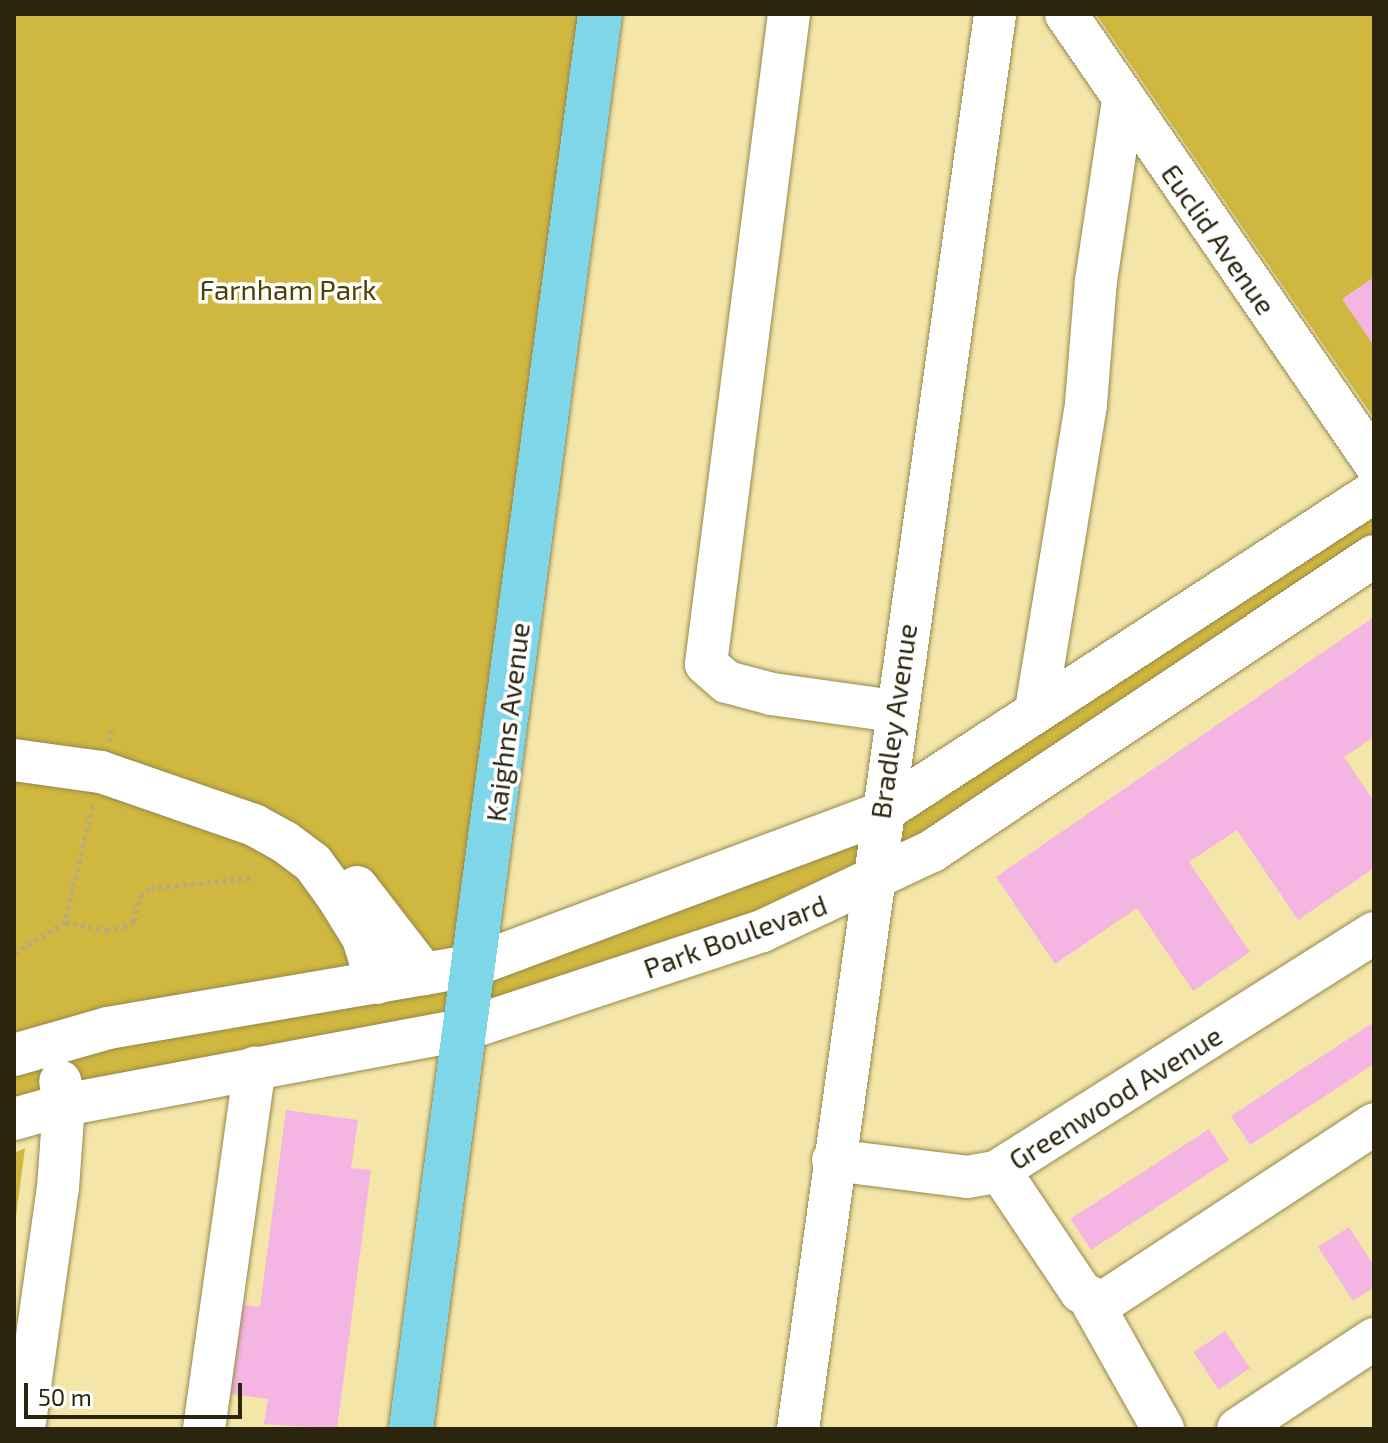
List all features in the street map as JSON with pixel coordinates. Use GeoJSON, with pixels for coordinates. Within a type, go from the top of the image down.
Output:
{"type":"FeatureCollection","features":[{"type":"Feature","properties":{"kind":"main road","name":"Kaighns Avenue"},"geometry":{"type":"LineString","coordinates":[[411,1429],[600,14]]}},
{"type":"Feature","properties":{"kind":"street"},"geometry":{"type":"LineString","coordinates":[[789,14],[706,664],[727,682],[772,694],[895,711]]}},
{"type":"Feature","properties":{"kind":"street","name":"Bradley Avenue"},"geometry":{"type":"LineString","coordinates":[[798,1429],[871,883],[995,14]]}},
{"type":"Feature","properties":{"kind":"street","name":"Euclid Avenue"},"geometry":{"type":"LineString","coordinates":[[1066,14],[1374,462]]}},
{"type":"Feature","properties":{"kind":"street"},"geometry":{"type":"LineString","coordinates":[[1036,710],[1086,404],[1110,168],[1123,100]]}},
{"type":"Feature","properties":{"kind":"street"},"geometry":{"type":"LineString","coordinates":[[24,1429],[58,1188],[64,1105],[32,1050],[108,1028],[475,965],[881,813],[1374,492]]}},
{"type":"Feature","properties":{"kind":"street","name":"Park Boulevard"},"geometry":{"type":"LineString","coordinates":[[14,1119],[64,1105],[466,1029],[762,931],[871,883],[932,851],[1374,556]]}},
{"type":"Feature","properties":{"kind":"street"},"geometry":{"type":"LineString","coordinates":[[14,760],[101,772],[317,844],[338,862],[424,974]]}},
{"type":"Feature","properties":{"kind":"street"},"geometry":{"type":"LineString","coordinates":[[254,825],[313,863],[363,938],[377,983]]}},
{"type":"Feature","properties":{"kind":"street","name":"Greenwood Avenue"},"geometry":{"type":"LineString","coordinates":[[833,1160],[967,1177],[999,1170],[1374,933]]}},
{"type":"Feature","properties":{"kind":"street"},"geometry":{"type":"LineString","coordinates":[[204,1429],[255,1068]]}},
{"type":"Feature","properties":{"kind":"street"},"geometry":{"type":"LineString","coordinates":[[1091,1301],[1102,1303],[1173,1260],[1374,1124]]}},
{"type":"Feature","properties":{"kind":"street"},"geometry":{"type":"LineString","coordinates":[[999,1170],[1091,1301],[1163,1429]]}},
{"type":"Feature","properties":{"kind":"street"},"geometry":{"type":"LineString","coordinates":[[1238,1429],[1374,1339]]}},
{"type":"Feature","properties":{"kind":"path"},"geometry":{"type":"LineString","coordinates":[[108,742],[112,726]]}},
{"type":"Feature","properties":{"kind":"path"},"geometry":{"type":"LineString","coordinates":[[65,922],[93,805]]}},
{"type":"Feature","properties":{"kind":"path"},"geometry":{"type":"LineString","coordinates":[[14,953],[65,922],[106,930],[124,927],[134,921],[140,896],[151,888],[251,878]]}},
{"type":"Feature","properties":{"kind":"green space","name":"Farnham Park"},"geometry":{"type":"Polygon","coordinates":[[[14,14],[600,14],[475,964],[881,813],[1374,492],[1374,556],[932,851],[466,1029],[14,1119],[14,14]]]}},
{"type":"Feature","properties":{"kind":"green space"},"geometry":{"type":"Polygon","coordinates":[[[1096,14],[1374,14],[1374,418],[1285,289],[1096,14]]]}},
{"type":"Feature","properties":{"kind":"green space"},"geometry":{"type":"Polygon","coordinates":[[[25,1148],[14,1231],[14,1153],[25,1148]]]}},
{"type":"Feature","properties":{"kind":"building"},"geometry":{"type":"Polygon","coordinates":[[[1374,277],[1374,346],[1342,299],[1374,277]]]}},
{"type":"Feature","properties":{"kind":"building"},"geometry":{"type":"Polygon","coordinates":[[[1374,617],[1374,737],[1344,757],[1374,801],[1374,868],[1298,920],[1237,830],[1189,862],[1250,952],[1193,991],[1137,908],[1055,964],[996,877],[1374,617]]]}},
{"type":"Feature","properties":{"kind":"building"},"geometry":{"type":"Polygon","coordinates":[[[1374,1022],[1374,1064],[1250,1145],[1231,1116],[1374,1022]]]}},
{"type":"Feature","properties":{"kind":"building"},"geometry":{"type":"Polygon","coordinates":[[[286,1110],[358,1120],[351,1168],[371,1170],[337,1429],[264,1424],[268,1399],[226,1393],[238,1304],[260,1307],[286,1110]]]}},
{"type":"Feature","properties":{"kind":"building"},"geometry":{"type":"Polygon","coordinates":[[[1209,1129],[1229,1160],[1091,1250],[1071,1219],[1209,1129]]]}},
{"type":"Feature","properties":{"kind":"building"},"geometry":{"type":"Polygon","coordinates":[[[1349,1227],[1374,1266],[1374,1287],[1353,1301],[1318,1247],[1349,1227]]]}},
{"type":"Feature","properties":{"kind":"building"},"geometry":{"type":"Polygon","coordinates":[[[1225,1331],[1250,1368],[1219,1390],[1193,1352],[1225,1331]]]}}]}
